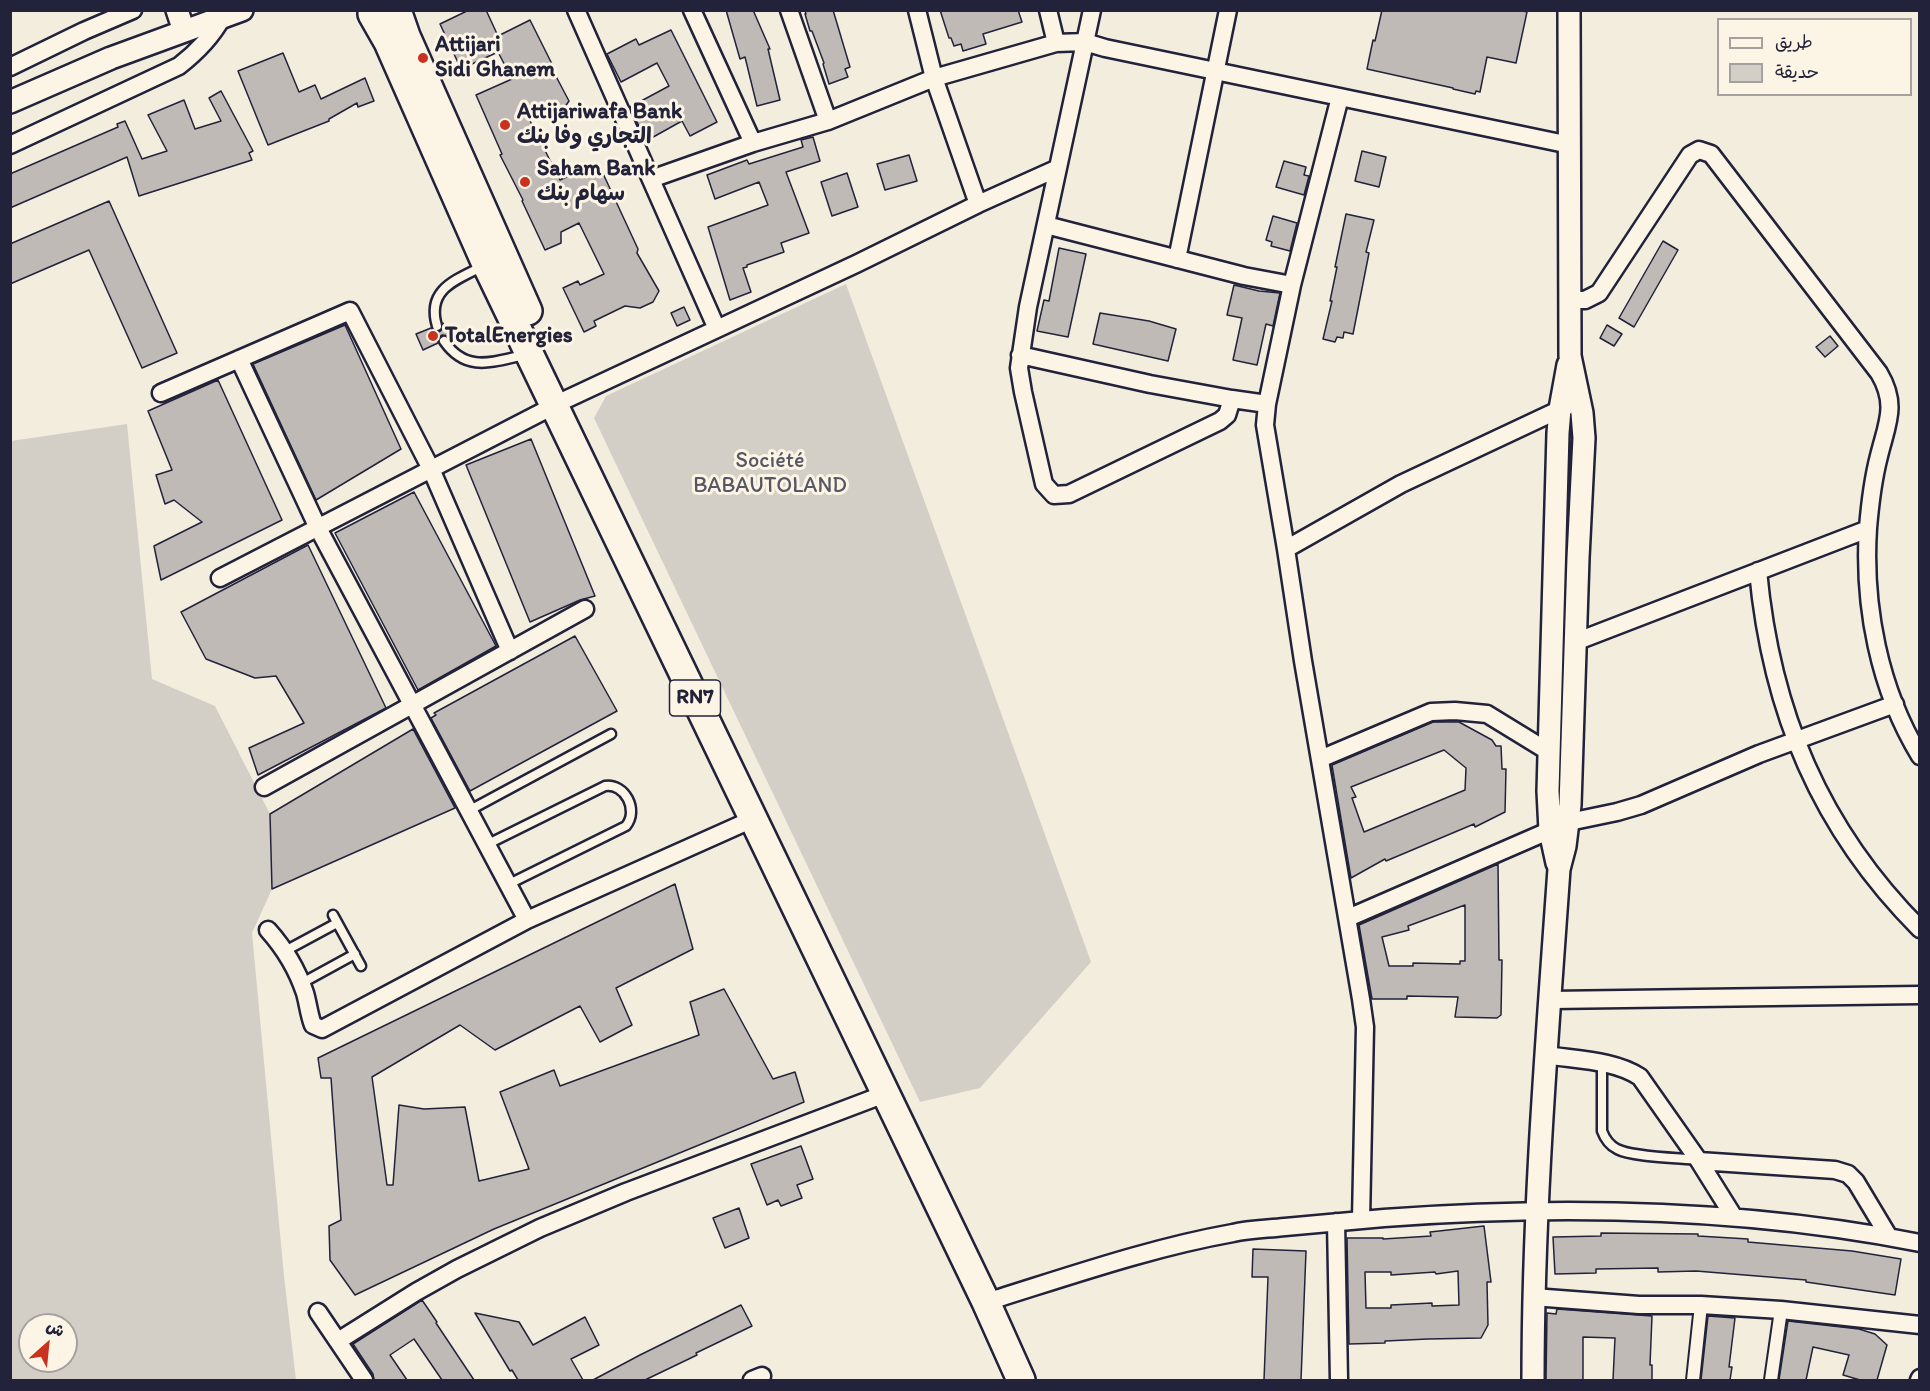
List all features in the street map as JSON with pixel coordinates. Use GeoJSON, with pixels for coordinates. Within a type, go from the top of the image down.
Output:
{"type":"FeatureCollection","features":[{"type":"Feature","properties":{"kind":"main road","name":"RN7"},"geometry":{"type":"LineString","coordinates":[[386,12],[388,42],[486,264],[529,354],[561,403],[992,1300],[1021,1380]]}},
{"type":"Feature","properties":{"kind":"main road","name":"RN7"},"geometry":{"type":"LineString","coordinates":[[386,12],[415,58],[561,403],[753,819],[885,1094],[1035,1380]]}},
{"type":"Feature","properties":{"kind":"street"},"geometry":{"type":"LineString","coordinates":[[10,67],[133,10]]}},
{"type":"Feature","properties":{"kind":"street"},"geometry":{"type":"LineString","coordinates":[[177,10],[184,31]]}},
{"type":"Feature","properties":{"kind":"street"},"geometry":{"type":"LineString","coordinates":[[10,102],[111,58],[242,10]]}},
{"type":"Feature","properties":{"kind":"street"},"geometry":{"type":"LineString","coordinates":[[576,10],[717,328]]}},
{"type":"Feature","properties":{"kind":"street"},"geometry":{"type":"LineString","coordinates":[[692,10],[753,143]]}},
{"type":"Feature","properties":{"kind":"street"},"geometry":{"type":"LineString","coordinates":[[789,10],[828,121]]}},
{"type":"Feature","properties":{"kind":"street"},"geometry":{"type":"LineString","coordinates":[[917,10],[934,78],[978,204]]}},
{"type":"Feature","properties":{"kind":"street"},"geometry":{"type":"LineString","coordinates":[[1048,10],[1056,43]]}},
{"type":"Feature","properties":{"kind":"street"},"geometry":{"type":"LineString","coordinates":[[1092,10],[1028,307],[1020,355],[1019,377],[1044,484],[1054,495],[1069,494],[1220,421],[1231,408],[1232,399]]}},
{"type":"Feature","properties":{"kind":"street"},"geometry":{"type":"LineString","coordinates":[[1178,259],[1228,10]]}},
{"type":"Feature","properties":{"kind":"street"},"geometry":{"type":"LineString","coordinates":[[1559,827],[1548,791],[1560,410],[1570,356],[1569,10]]}},
{"type":"Feature","properties":{"kind":"street"},"geometry":{"type":"LineString","coordinates":[[10,145],[179,66],[208,40],[222,18]]}},
{"type":"Feature","properties":{"kind":"street"},"geometry":{"type":"LineString","coordinates":[[651,179],[753,143],[828,121],[934,78],[1056,43],[1085,42],[1570,145]]}},
{"type":"Feature","properties":{"kind":"street"},"geometry":{"type":"LineString","coordinates":[[1340,97],[1292,285],[1267,404],[1265,425],[1365,1028],[1361,1220]]}},
{"type":"Feature","properties":{"kind":"street"},"geometry":{"type":"LineString","coordinates":[[1570,300],[1585,300],[1599,293],[1690,155],[1699,150],[1711,154],[1885,383],[1890,413],[1875,474],[1868,529],[1868,575],[1874,633],[1881,663],[1895,704],[1920,756]]}},
{"type":"Feature","properties":{"kind":"street"},"geometry":{"type":"LineString","coordinates":[[220,578],[561,403],[1058,168]]}},
{"type":"Feature","properties":{"kind":"street"},"geometry":{"type":"LineString","coordinates":[[1046,225],[1244,276],[1292,285]]}},
{"type":"Feature","properties":{"kind":"street"},"geometry":{"type":"LineString","coordinates":[[161,393],[350,311],[431,469],[510,651]]}},
{"type":"Feature","properties":{"kind":"street"},"geometry":{"type":"LineString","coordinates":[[1020,355],[1150,384],[1267,404]]}},
{"type":"Feature","properties":{"kind":"street"},"geometry":{"type":"LineString","coordinates":[[1533,1380],[1536,1211],[1559,870],[1559,827],[1575,642],[1584,438],[1570,356]]}},
{"type":"Feature","properties":{"kind":"street"},"geometry":{"type":"LineString","coordinates":[[239,358],[318,528],[527,920]]}},
{"type":"Feature","properties":{"kind":"street"},"geometry":{"type":"LineString","coordinates":[[1286,549],[1401,484],[1579,400]]}},
{"type":"Feature","properties":{"kind":"street"},"geometry":{"type":"LineString","coordinates":[[1575,642],[1868,529]]}},
{"type":"Feature","properties":{"kind":"street"},"geometry":{"type":"LineString","coordinates":[[1758,571],[1767,640],[1795,740],[1826,805],[1852,848],[1877,882],[1920,930]]}},
{"type":"Feature","properties":{"kind":"street"},"geometry":{"type":"LineString","coordinates":[[264,787],[585,609]]}},
{"type":"Feature","properties":{"kind":"street"},"geometry":{"type":"LineString","coordinates":[[1348,918],[1559,827],[1641,805],[1795,740],[1895,704]]}},
{"type":"Feature","properties":{"kind":"street"},"geometry":{"type":"LineString","coordinates":[[1320,759],[1431,712],[1455,711],[1487,714],[1549,752]]}},
{"type":"Feature","properties":{"kind":"street"},"geometry":{"type":"LineString","coordinates":[[268,930],[285,951],[302,983],[311,1022],[315,1028],[322,1029],[527,920],[753,819]]}},
{"type":"Feature","properties":{"kind":"street"},"geometry":{"type":"LineString","coordinates":[[1550,1000],[1920,995]]}},
{"type":"Feature","properties":{"kind":"street"},"geometry":{"type":"LineString","coordinates":[[1546,1055],[1616,1066],[1640,1077],[1699,1161],[1734,1217]]}},
{"type":"Feature","properties":{"kind":"street"},"geometry":{"type":"LineString","coordinates":[[338,1341],[426,1286],[540,1228],[626,1192],[885,1094]]}},
{"type":"Feature","properties":{"kind":"street"},"geometry":{"type":"LineString","coordinates":[[1699,1161],[1835,1170],[1848,1174],[1856,1182],[1889,1237]]}},
{"type":"Feature","properties":{"kind":"street"},"geometry":{"type":"LineString","coordinates":[[992,1300],[1125,1258],[1234,1232],[1437,1214],[1536,1211],[1639,1212],[1734,1217],[1920,1243]]}},
{"type":"Feature","properties":{"kind":"street"},"geometry":{"type":"LineString","coordinates":[[1336,1222],[1339,1380]]}},
{"type":"Feature","properties":{"kind":"street"},"geometry":{"type":"LineString","coordinates":[[1533,1297],[1639,1305],[1701,1305],[1781,1310],[1920,1324]]}},
{"type":"Feature","properties":{"kind":"street"},"geometry":{"type":"LineString","coordinates":[[1693,1380],[1701,1305]]}},
{"type":"Feature","properties":{"kind":"street"},"geometry":{"type":"LineString","coordinates":[[1771,1380],[1781,1310]]}},
{"type":"Feature","properties":{"kind":"street"},"geometry":{"type":"LineString","coordinates":[[318,1312],[363,1380]]}},
{"type":"Feature","properties":{"kind":"lane"},"geometry":{"type":"LineString","coordinates":[[437,326],[434,309],[440,292],[453,281],[486,264]]}},
{"type":"Feature","properties":{"kind":"lane"},"geometry":{"type":"LineString","coordinates":[[444,341],[455,354],[463,359],[480,363],[529,354]]}},
{"type":"Feature","properties":{"kind":"lane"},"geometry":{"type":"LineString","coordinates":[[470,810],[611,734]]}},
{"type":"Feature","properties":{"kind":"lane"},"geometry":{"type":"LineString","coordinates":[[488,844],[605,786],[619,788],[628,801],[632,817],[626,825],[508,884]]}},
{"type":"Feature","properties":{"kind":"lane"},"geometry":{"type":"LineString","coordinates":[[285,951],[335,919],[361,966]]}},
{"type":"Feature","properties":{"kind":"lane"},"geometry":{"type":"LineString","coordinates":[[302,983],[355,954]]}},
{"type":"Feature","properties":{"kind":"lane"},"geometry":{"type":"LineString","coordinates":[[1602,1064],[1602,1131],[1612,1146],[1625,1152],[1699,1161]]}},
{"type":"Feature","properties":{"kind":"green space","name":"Société BABAUTOLAND"},"geometry":{"type":"Polygon","coordinates":[[[846,284],[1091,962],[980,1088],[920,1102],[594,418],[606,396],[846,284]]]}},
{"type":"Feature","properties":{"kind":"green space"},"geometry":{"type":"Polygon","coordinates":[[[127,424],[152,679],[215,706],[270,814],[272,889],[252,933],[296,1380],[11,1380],[11,441],[127,424]]]}},
{"type":"Feature","properties":{"kind":"building"},"geometry":{"type":"Polygon","coordinates":[[[469,10],[486,10],[498,36],[530,20],[569,101],[562,111],[550,116],[527,115],[560,180],[592,165],[594,170],[600,167],[638,249],[637,253],[659,291],[653,302],[640,308],[625,306],[594,321],[596,326],[584,332],[563,288],[578,281],[580,285],[604,274],[579,223],[561,232],[561,243],[545,250],[500,155],[502,154],[476,95],[512,79],[498,52],[461,69],[440,24],[469,10]]]}},
{"type":"Feature","properties":{"kind":"building"},"geometry":{"type":"Polygon","coordinates":[[[726,10],[753,10],[770,49],[768,49],[780,100],[757,106],[745,57],[740,59],[726,10]]]}},
{"type":"Feature","properties":{"kind":"building"},"geometry":{"type":"Polygon","coordinates":[[[805,10],[833,10],[850,67],[845,69],[848,77],[829,84],[805,10]]]}},
{"type":"Feature","properties":{"kind":"building"},"geometry":{"type":"Polygon","coordinates":[[[940,10],[1018,10],[1022,22],[983,34],[986,44],[963,51],[961,44],[954,46],[949,38],[940,10]]]}},
{"type":"Feature","properties":{"kind":"building"},"geometry":{"type":"Polygon","coordinates":[[[1382,10],[1519,10],[1527,12],[1516,63],[1487,57],[1480,92],[1476,91],[1475,94],[1367,69],[1382,10]]]}},
{"type":"Feature","properties":{"kind":"building"},"geometry":{"type":"Polygon","coordinates":[[[671,30],[717,122],[690,136],[682,121],[646,141],[630,107],[669,86],[657,63],[621,82],[607,54],[636,39],[639,45],[671,30]]]}},
{"type":"Feature","properties":{"kind":"building"},"geometry":{"type":"Polygon","coordinates":[[[283,53],[299,92],[315,85],[321,99],[365,78],[374,101],[358,107],[357,103],[329,121],[268,145],[238,71],[283,53]]]}},
{"type":"Feature","properties":{"kind":"building"},"geometry":{"type":"Polygon","coordinates":[[[221,91],[253,151],[249,153],[252,160],[139,196],[127,157],[10,208],[10,174],[118,127],[117,124],[125,121],[142,159],[167,151],[148,115],[184,100],[195,129],[221,121],[209,98],[221,91]]]}},
{"type":"Feature","properties":{"kind":"building"},"geometry":{"type":"Polygon","coordinates":[[[813,137],[820,161],[786,172],[809,233],[781,243],[784,252],[743,268],[751,292],[730,300],[708,227],[768,205],[759,182],[715,199],[707,175],[747,160],[749,164],[803,147],[801,140],[813,137]]]}},
{"type":"Feature","properties":{"kind":"building"},"geometry":{"type":"Polygon","coordinates":[[[1362,151],[1386,157],[1379,187],[1355,181],[1362,151]]]}},
{"type":"Feature","properties":{"kind":"building"},"geometry":{"type":"Polygon","coordinates":[[[909,155],[917,181],[885,190],[877,164],[909,155]]]}},
{"type":"Feature","properties":{"kind":"building"},"geometry":{"type":"Polygon","coordinates":[[[1284,161],[1306,167],[1304,175],[1309,176],[1304,195],[1276,187],[1284,161]]]}},
{"type":"Feature","properties":{"kind":"building"},"geometry":{"type":"Polygon","coordinates":[[[847,173],[858,207],[832,216],[821,182],[847,173]]]}},
{"type":"Feature","properties":{"kind":"building"},"geometry":{"type":"Polygon","coordinates":[[[109,201],[177,353],[142,368],[89,250],[10,284],[10,244],[109,201]]]}},
{"type":"Feature","properties":{"kind":"building"},"geometry":{"type":"Polygon","coordinates":[[[1346,214],[1374,220],[1366,252],[1369,253],[1353,334],[1344,332],[1343,338],[1337,337],[1335,342],[1323,339],[1332,301],[1330,301],[1337,267],[1335,267],[1346,214]]]}},
{"type":"Feature","properties":{"kind":"building"},"geometry":{"type":"Polygon","coordinates":[[[1273,216],[1297,223],[1290,251],[1271,246],[1272,242],[1266,240],[1273,216]]]}},
{"type":"Feature","properties":{"kind":"building"},"geometry":{"type":"Polygon","coordinates":[[[1663,241],[1678,250],[1634,327],[1619,318],[1663,241]]]}},
{"type":"Feature","properties":{"kind":"building"},"geometry":{"type":"Polygon","coordinates":[[[1059,248],[1086,254],[1068,337],[1037,331],[1044,300],[1049,301],[1059,248]]]}},
{"type":"Feature","properties":{"kind":"building"},"geometry":{"type":"Polygon","coordinates":[[[1234,285],[1280,293],[1273,326],[1266,324],[1257,365],[1233,360],[1242,318],[1227,315],[1234,285]]]}},
{"type":"Feature","properties":{"kind":"building"},"geometry":{"type":"Polygon","coordinates":[[[684,307],[690,320],[677,326],[671,313],[684,307]]]}},
{"type":"Feature","properties":{"kind":"building"},"geometry":{"type":"Polygon","coordinates":[[[1100,313],[1149,321],[1176,329],[1168,361],[1093,344],[1100,313]]]}},
{"type":"Feature","properties":{"kind":"building","name":"TotalEnergies"},"geometry":{"type":"Polygon","coordinates":[[[443,323],[449,338],[442,335],[438,338],[438,343],[423,350],[416,334],[431,328],[434,332],[439,332],[443,329],[443,323]]]}},
{"type":"Feature","properties":{"kind":"building"},"geometry":{"type":"Polygon","coordinates":[[[345,325],[401,449],[316,500],[253,364],[345,325]]]}},
{"type":"Feature","properties":{"kind":"building"},"geometry":{"type":"Polygon","coordinates":[[[1607,325],[1622,334],[1614,346],[1600,338],[1607,325]]]}},
{"type":"Feature","properties":{"kind":"building"},"geometry":{"type":"Polygon","coordinates":[[[1830,336],[1838,346],[1825,357],[1816,347],[1830,336]]]}},
{"type":"Feature","properties":{"kind":"building"},"geometry":{"type":"Polygon","coordinates":[[[218,380],[282,520],[161,580],[154,546],[202,522],[174,500],[165,504],[156,475],[172,470],[148,411],[218,380]]]}},
{"type":"Feature","properties":{"kind":"building"},"geometry":{"type":"Polygon","coordinates":[[[531,439],[595,596],[580,600],[530,622],[466,465],[531,439]]]}},
{"type":"Feature","properties":{"kind":"building"},"geometry":{"type":"Polygon","coordinates":[[[414,492],[496,646],[418,690],[335,533],[414,492]]]}},
{"type":"Feature","properties":{"kind":"building"},"geometry":{"type":"Polygon","coordinates":[[[308,545],[386,708],[258,775],[249,748],[304,723],[276,676],[255,678],[206,659],[181,612],[308,545]]]}},
{"type":"Feature","properties":{"kind":"building"},"geometry":{"type":"Polygon","coordinates":[[[575,636],[617,711],[470,791],[431,718],[436,715],[434,713],[575,636]]]}},
{"type":"Feature","properties":{"kind":"building"},"geometry":{"type":"Polygon","coordinates":[[[1433,722],[1459,722],[1492,740],[1496,746],[1501,746],[1502,769],[1506,769],[1505,812],[1475,827],[1474,824],[1386,861],[1385,859],[1351,878],[1332,765],[1433,722]],[[1444,750],[1351,787],[1356,797],[1352,798],[1364,832],[1465,790],[1466,768],[1444,750]]]}},
{"type":"Feature","properties":{"kind":"building"},"geometry":{"type":"Polygon","coordinates":[[[413,729],[455,808],[272,889],[270,814],[413,729]]]}},
{"type":"Feature","properties":{"kind":"building"},"geometry":{"type":"Polygon","coordinates":[[[1498,864],[1499,960],[1502,960],[1501,1015],[1497,1018],[1455,1017],[1458,997],[1407,996],[1407,999],[1372,999],[1359,925],[1498,864]],[[1465,905],[1408,926],[1409,930],[1382,937],[1389,966],[1413,966],[1413,963],[1460,964],[1460,961],[1465,961],[1465,905]]]}},
{"type":"Feature","properties":{"kind":"building"},"geometry":{"type":"Polygon","coordinates":[[[675,884],[693,949],[616,988],[632,1025],[600,1042],[580,1006],[495,1050],[460,1025],[372,1077],[387,1185],[393,1185],[399,1105],[424,1109],[465,1107],[479,1181],[529,1169],[500,1092],[554,1070],[560,1086],[699,1035],[690,1002],[724,989],[773,1079],[795,1072],[804,1102],[494,1229],[355,1295],[330,1260],[329,1226],[341,1220],[331,1078],[321,1078],[318,1058],[675,884]]]}},
{"type":"Feature","properties":{"kind":"building"},"geometry":{"type":"Polygon","coordinates":[[[801,1146],[813,1179],[797,1185],[802,1198],[781,1206],[778,1200],[767,1205],[751,1164],[801,1146]]]}},
{"type":"Feature","properties":{"kind":"building"},"geometry":{"type":"Polygon","coordinates":[[[739,1208],[749,1238],[725,1248],[713,1218],[739,1208]]]}},
{"type":"Feature","properties":{"kind":"building"},"geometry":{"type":"Polygon","coordinates":[[[1484,1226],[1491,1282],[1487,1282],[1488,1325],[1481,1338],[1349,1344],[1347,1238],[1383,1239],[1431,1236],[1430,1232],[1484,1226]],[[1458,1271],[1391,1275],[1391,1272],[1365,1272],[1366,1308],[1391,1308],[1391,1305],[1432,1303],[1432,1306],[1459,1305],[1458,1271]]]}},
{"type":"Feature","properties":{"kind":"building"},"geometry":{"type":"Polygon","coordinates":[[[1601,1233],[1698,1234],[1698,1236],[1748,1239],[1748,1242],[1852,1251],[1901,1259],[1895,1295],[1806,1282],[1806,1280],[1696,1271],[1658,1272],[1658,1268],[1596,1269],[1596,1273],[1555,1274],[1553,1237],[1601,1236],[1601,1233]]]}},
{"type":"Feature","properties":{"kind":"building"},"geometry":{"type":"Polygon","coordinates":[[[1253,1249],[1306,1251],[1301,1380],[1264,1380],[1268,1277],[1252,1277],[1253,1249]]]}},
{"type":"Feature","properties":{"kind":"building"},"geometry":{"type":"Polygon","coordinates":[[[422,1300],[474,1380],[442,1380],[414,1339],[390,1355],[407,1380],[374,1380],[373,1374],[353,1344],[422,1300]]]}},
{"type":"Feature","properties":{"kind":"building"},"geometry":{"type":"Polygon","coordinates":[[[741,1305],[752,1326],[696,1353],[697,1355],[645,1380],[593,1380],[640,1355],[741,1305]]]}},
{"type":"Feature","properties":{"kind":"building"},"geometry":{"type":"Polygon","coordinates":[[[1557,1309],[1652,1316],[1650,1365],[1652,1365],[1652,1380],[1613,1380],[1615,1338],[1583,1337],[1583,1380],[1546,1380],[1547,1313],[1556,1314],[1557,1309]]]}},
{"type":"Feature","properties":{"kind":"building"},"geometry":{"type":"Polygon","coordinates":[[[475,1313],[519,1322],[533,1345],[585,1317],[599,1345],[571,1359],[583,1380],[518,1380],[512,1370],[510,1371],[475,1313]]]}},
{"type":"Feature","properties":{"kind":"building"},"geometry":{"type":"Polygon","coordinates":[[[1708,1316],[1735,1318],[1729,1367],[1732,1367],[1730,1380],[1701,1380],[1708,1316]]]}},
{"type":"Feature","properties":{"kind":"building"},"geometry":{"type":"Polygon","coordinates":[[[1788,1321],[1859,1329],[1875,1334],[1887,1345],[1877,1380],[1860,1380],[1843,1375],[1849,1355],[1813,1347],[1806,1380],[1779,1380],[1788,1321]]]}},
{"type":"Feature","properties":{"kind":"place","name":"Attijari Sidi Ghanem"},"geometry":{"type":"Point","coordinates":[423,58]}},
{"type":"Feature","properties":{"kind":"place","name":"Attijariwafa Bank التجاري وفا بنك"},"geometry":{"type":"Point","coordinates":[505,125]}},
{"type":"Feature","properties":{"kind":"place","name":"Saham Bank سهام بنك"},"geometry":{"type":"Point","coordinates":[525,182]}},
{"type":"Feature","properties":{"kind":"place","name":"TotalEnergies"},"geometry":{"type":"Point","coordinates":[433,336]}}]}
